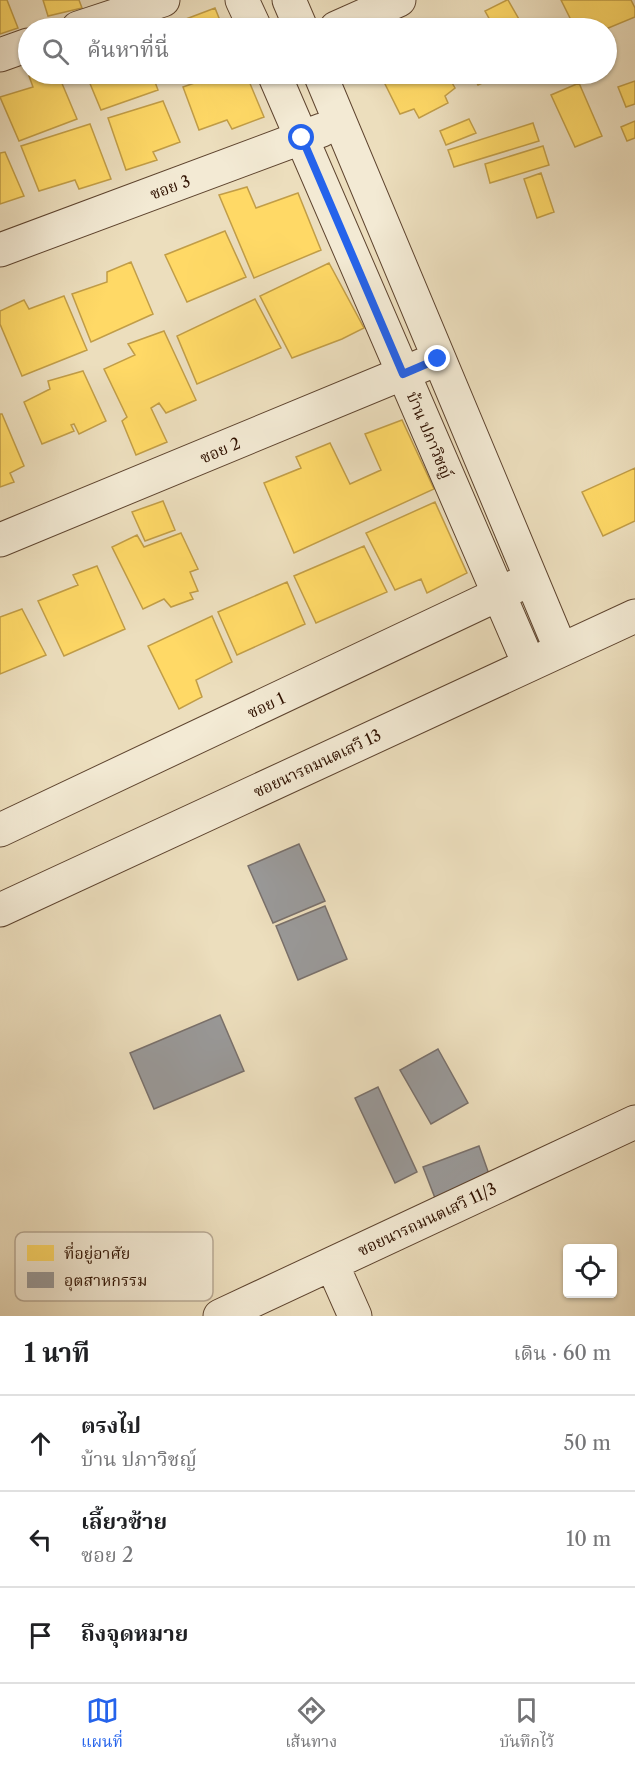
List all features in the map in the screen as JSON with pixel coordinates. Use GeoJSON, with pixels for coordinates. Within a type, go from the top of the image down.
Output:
{"type":"FeatureCollection","features":[{"type":"Feature","properties":{"kind":"street"},"geometry":{"type":"LineString","coordinates":[[108,18],[163,0]]}},
{"type":"Feature","properties":{"kind":"street"},"geometry":{"type":"LineString","coordinates":[[242,0],[250,18]]}},
{"type":"Feature","properties":{"kind":"street"},"geometry":{"type":"LineString","coordinates":[[289,0],[297,18]]}},
{"type":"Feature","properties":{"kind":"street"},"geometry":{"type":"LineString","coordinates":[[358,18],[399,0]]}},
{"type":"Feature","properties":{"kind":"street"},"geometry":{"type":"LineString","coordinates":[[0,55],[18,49]]}},
{"type":"Feature","properties":{"kind":"street","name":"บ้าน ปภาวิชญ์"},"geometry":{"type":"LineString","coordinates":[[278,84],[529,664]]}},
{"type":"Feature","properties":{"kind":"street"},"geometry":{"type":"LineString","coordinates":[[324,84],[561,650]]}},
{"type":"Feature","properties":{"kind":"street","name":"ซอย 3"},"geometry":{"type":"LineString","coordinates":[[0,250],[340,123]]}},
{"type":"Feature","properties":{"kind":"street","name":"ซอย 2"},"geometry":{"type":"LineString","coordinates":[[0,540],[438,359]]}},
{"type":"Feature","properties":{"kind":"street","name":"ซอย 1"},"geometry":{"type":"LineString","coordinates":[[0,830],[531,579]]}},
{"type":"Feature","properties":{"kind":"street","name":"ซอยนารถมนตเสวี 13"},"geometry":{"type":"LineString","coordinates":[[0,910],[635,616]]}},
{"type":"Feature","properties":{"kind":"street","name":"ซอยนารถมนตเสวี 11/3"},"geometry":{"type":"LineString","coordinates":[[220,1316],[635,1122]]}},
{"type":"Feature","properties":{"kind":"street"},"geometry":{"type":"LineString","coordinates":[[332,1264],[355,1316]]}},
{"type":"Feature","properties":{"kind":"building: ที่อยู่อาศัย"},"geometry":{"type":"Polygon","coordinates":[[[0,0],[7,0],[18,28],[0,34],[0,0]]]}},
{"type":"Feature","properties":{"kind":"building: ที่อยู่อาศัย"},"geometry":{"type":"Polygon","coordinates":[[[43,0],[79,0],[82,8],[48,16],[43,0]]]}},
{"type":"Feature","properties":{"kind":"building: ที่อยู่อาศัย"},"geometry":{"type":"Polygon","coordinates":[[[508,0],[518,18],[489,18],[485,11],[508,0]]]}},
{"type":"Feature","properties":{"kind":"building: ที่อยู่อาศัย"},"geometry":{"type":"Polygon","coordinates":[[[561,0],[631,0],[635,8],[635,17],[617,24],[617,18],[570,18],[561,0]]]}},
{"type":"Feature","properties":{"kind":"building: ที่อยู่อาศัย"},"geometry":{"type":"Polygon","coordinates":[[[215,8],[219,18],[189,18],[215,8]]]}},
{"type":"Feature","properties":{"kind":"building: ที่อยู่อาศัย"},"geometry":{"type":"Polygon","coordinates":[[[635,81],[635,104],[626,107],[618,87],[635,81]]]}},
{"type":"Feature","properties":{"kind":"building: ที่อยู่อาศัย"},"geometry":{"type":"Polygon","coordinates":[[[32,84],[62,84],[77,119],[19,141],[0,97],[33,87],[32,84]]]}},
{"type":"Feature","properties":{"kind":"building: ที่อยู่อาศัย"},"geometry":{"type":"Polygon","coordinates":[[[90,84],[156,84],[158,90],[101,110],[90,84]]]}},
{"type":"Feature","properties":{"kind":"building: ที่อยู่อาศัย"},"geometry":{"type":"Polygon","coordinates":[[[192,84],[250,84],[264,117],[232,129],[227,120],[199,130],[183,87],[192,84]]]}},
{"type":"Feature","properties":{"kind":"building: ที่อยู่อาศัย"},"geometry":{"type":"Polygon","coordinates":[[[385,84],[453,84],[455,88],[445,96],[448,103],[419,118],[414,109],[400,114],[385,84]]]}},
{"type":"Feature","properties":{"kind":"building: ที่อยู่อาศัย"},"geometry":{"type":"Polygon","coordinates":[[[579,84],[602,136],[575,147],[551,95],[579,84]]]}},
{"type":"Feature","properties":{"kind":"building: ที่อยู่อาศัย"},"geometry":{"type":"Polygon","coordinates":[[[163,101],[180,142],[153,152],[157,160],[126,170],[108,118],[163,101]]]}},
{"type":"Feature","properties":{"kind":"building: ที่อยู่อาศัย"},"geometry":{"type":"Polygon","coordinates":[[[469,119],[476,133],[446,145],[440,131],[469,119]]]}},
{"type":"Feature","properties":{"kind":"building: ที่อยู่อาศัย"},"geometry":{"type":"Polygon","coordinates":[[[635,121],[635,138],[627,141],[621,127],[635,121]]]}},
{"type":"Feature","properties":{"kind":"building: ที่อยู่อาศัย"},"geometry":{"type":"Polygon","coordinates":[[[533,123],[539,141],[454,167],[448,150],[533,123]]]}},
{"type":"Feature","properties":{"kind":"building: ที่อยู่อาศัย"},"geometry":{"type":"Polygon","coordinates":[[[90,124],[111,179],[79,189],[75,180],[39,191],[21,146],[90,124]]]}},
{"type":"Feature","properties":{"kind":"building: ที่อยู่อาศัย"},"geometry":{"type":"Polygon","coordinates":[[[543,146],[549,165],[490,183],[485,164],[543,146]]]}},
{"type":"Feature","properties":{"kind":"building: ที่อยู่อาศัย"},"geometry":{"type":"Polygon","coordinates":[[[5,152],[24,196],[0,204],[0,153],[5,152]]]}},
{"type":"Feature","properties":{"kind":"building: ที่อยู่อาศัย"},"geometry":{"type":"Polygon","coordinates":[[[541,173],[554,212],[537,218],[524,179],[541,173]]]}},
{"type":"Feature","properties":{"kind":"building: ที่อยู่อาศัย"},"geometry":{"type":"Polygon","coordinates":[[[247,187],[256,208],[298,193],[321,250],[254,278],[219,195],[247,187]]]}},
{"type":"Feature","properties":{"kind":"building: ที่อยู่อาศัย"},"geometry":{"type":"Polygon","coordinates":[[[225,231],[246,277],[187,302],[165,255],[225,231]]]}},
{"type":"Feature","properties":{"kind":"building: ที่อยู่อาศัย"},"geometry":{"type":"Polygon","coordinates":[[[131,262],[153,314],[91,342],[72,294],[107,282],[107,272],[131,262]]]}},
{"type":"Feature","properties":{"kind":"building: ที่อยู่อาศัย"},"geometry":{"type":"Polygon","coordinates":[[[329,263],[364,328],[292,358],[260,296],[329,263]]]}},
{"type":"Feature","properties":{"kind":"building: ที่อยู่อาศัย"},"geometry":{"type":"Polygon","coordinates":[[[64,296],[87,350],[22,376],[0,324],[0,311],[24,300],[29,309],[64,296]]]}},
{"type":"Feature","properties":{"kind":"building: ที่อยู่อาศัย"},"geometry":{"type":"Polygon","coordinates":[[[255,299],[281,348],[197,384],[177,336],[255,299]]]}},
{"type":"Feature","properties":{"kind":"building: ที่อยู่อาศัย"},"geometry":{"type":"Polygon","coordinates":[[[164,331],[196,400],[166,413],[159,403],[151,408],[167,442],[136,455],[122,421],[127,417],[104,369],[135,355],[128,344],[164,331]]]}},
{"type":"Feature","properties":{"kind":"building: ที่อยู่อาศัย"},"geometry":{"type":"Polygon","coordinates":[[[83,371],[106,421],[79,434],[74,424],[71,425],[74,431],[42,444],[24,402],[50,389],[48,381],[83,371]]]}},
{"type":"Feature","properties":{"kind":"building: ที่อยู่อาศัย"},"geometry":{"type":"Polygon","coordinates":[[[0,414],[2,414],[24,466],[10,473],[14,482],[0,487],[0,414]]]}},
{"type":"Feature","properties":{"kind":"building: ที่อยู่อาศัย"},"geometry":{"type":"Polygon","coordinates":[[[402,420],[434,489],[294,553],[264,483],[301,468],[296,457],[330,443],[350,484],[381,470],[365,434],[402,420]]]}},
{"type":"Feature","properties":{"kind":"building: ที่อยู่อาศัย"},"geometry":{"type":"Polygon","coordinates":[[[635,468],[635,521],[603,536],[582,492],[635,468]]]}},
{"type":"Feature","properties":{"kind":"building: ที่อยู่อาศัย"},"geometry":{"type":"Polygon","coordinates":[[[163,501],[175,530],[145,541],[132,512],[163,501]]]}},
{"type":"Feature","properties":{"kind":"building: ที่อยู่อาศัย"},"geometry":{"type":"Polygon","coordinates":[[[435,502],[467,573],[427,593],[421,579],[395,590],[366,533],[435,502]]]}},
{"type":"Feature","properties":{"kind":"building: ที่อยู่อาศัย"},"geometry":{"type":"Polygon","coordinates":[[[181,533],[198,569],[190,572],[198,591],[190,593],[193,599],[171,607],[164,599],[143,609],[112,547],[137,535],[144,547],[181,533]]]}},
{"type":"Feature","properties":{"kind":"building: ที่อยู่อาศัย"},"geometry":{"type":"Polygon","coordinates":[[[364,546],[387,592],[316,623],[294,576],[364,546]]]}},
{"type":"Feature","properties":{"kind":"building: ที่อยู่อาศัย"},"geometry":{"type":"Polygon","coordinates":[[[97,566],[125,629],[64,656],[38,601],[78,585],[73,575],[97,566]]]}},
{"type":"Feature","properties":{"kind":"building: ที่อยู่อาศัย"},"geometry":{"type":"Polygon","coordinates":[[[287,582],[305,624],[237,655],[218,612],[287,582]]]}},
{"type":"Feature","properties":{"kind":"building: ที่อยู่อาศัย"},"geometry":{"type":"Polygon","coordinates":[[[22,609],[46,655],[0,674],[0,617],[22,609]]]}},
{"type":"Feature","properties":{"kind":"building: ที่อยู่อาศัย"},"geometry":{"type":"Polygon","coordinates":[[[212,616],[232,662],[196,680],[202,697],[179,709],[148,646],[212,616]]]}},
{"type":"Feature","properties":{"kind":"building: อุตสาหกรรม"},"geometry":{"type":"Polygon","coordinates":[[[299,844],[325,901],[273,923],[248,866],[299,844]]]}},
{"type":"Feature","properties":{"kind":"building: อุตสาหกรรม"},"geometry":{"type":"Polygon","coordinates":[[[325,906],[347,959],[298,980],[276,926],[325,906]]]}},
{"type":"Feature","properties":{"kind":"building: อุตสาหกรรม"},"geometry":{"type":"Polygon","coordinates":[[[220,1015],[244,1071],[154,1109],[130,1053],[220,1015]]]}},
{"type":"Feature","properties":{"kind":"building: อุตสาหกรรม"},"geometry":{"type":"Polygon","coordinates":[[[438,1049],[468,1103],[431,1124],[400,1070],[438,1049]]]}},
{"type":"Feature","properties":{"kind":"building: อุตสาหกรรม"},"geometry":{"type":"Polygon","coordinates":[[[378,1087],[417,1172],[395,1183],[355,1098],[378,1087]]]}},
{"type":"Feature","properties":{"kind":"building: อุตสาหกรรม"},"geometry":{"type":"Polygon","coordinates":[[[479,1146],[490,1177],[435,1198],[423,1167],[479,1146]]]}},
{"type":"Feature","properties":{"kind":"route"},"geometry":{"type":"LineString","coordinates":[[302,138],[403,374],[438,359]]}}]}
